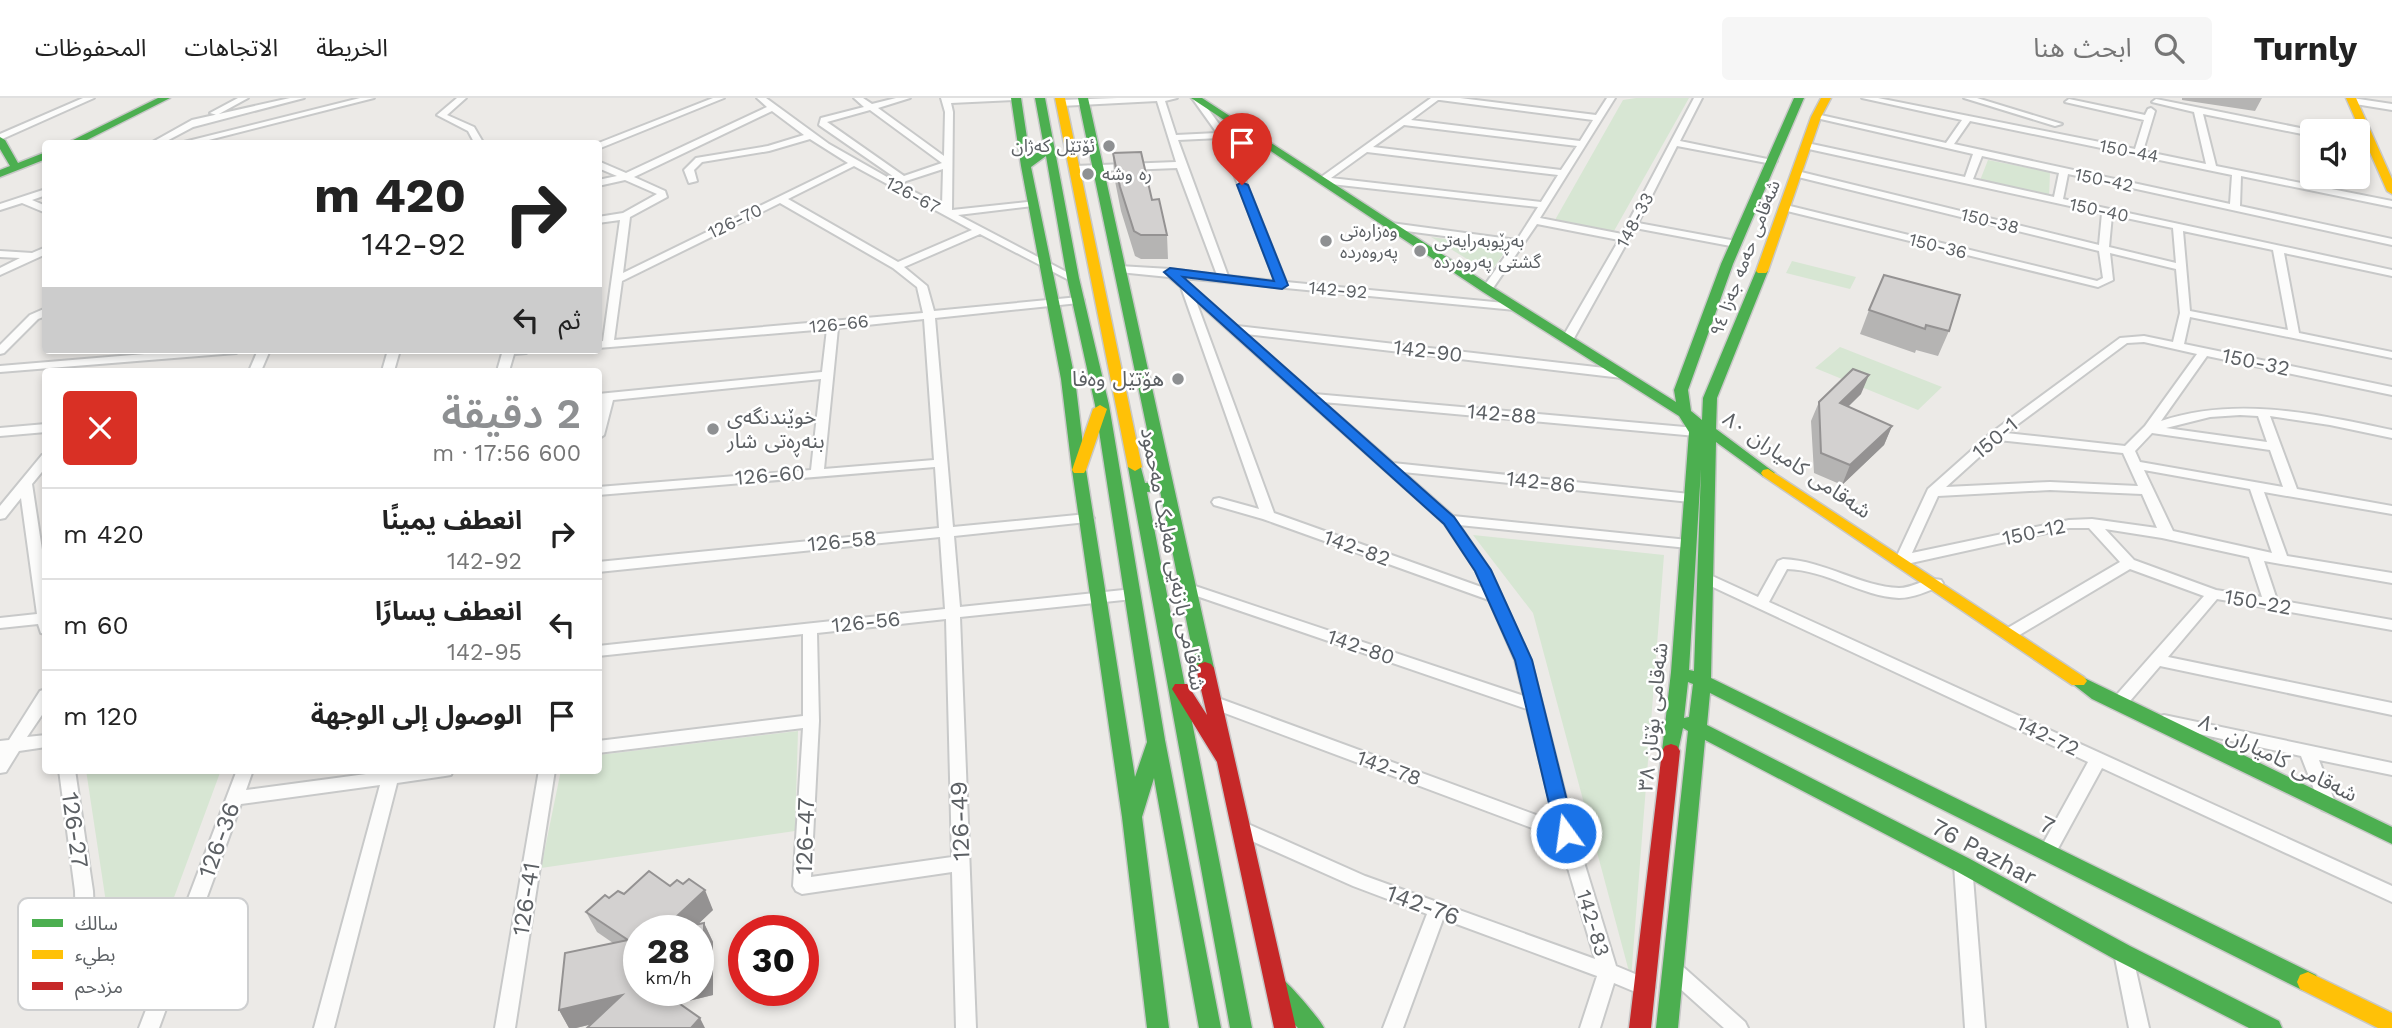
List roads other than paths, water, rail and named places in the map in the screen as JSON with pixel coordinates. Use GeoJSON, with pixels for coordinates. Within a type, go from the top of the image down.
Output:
{"type":"FeatureCollection","features":[{"type":"Feature","properties":{"kind":"main road"},"geometry":{"type":"LineString","coordinates":[[78,140],[165,98]]}},
{"type":"Feature","properties":{"kind":"main road"},"geometry":{"type":"LineString","coordinates":[[1015,98],[1068,379],[1079,470],[1132,817],[1158,1028]]}},
{"type":"Feature","properties":{"kind":"main road","name":"شەقامی بازنەیی مەلیک مەحمود"},"geometry":{"type":"LineString","coordinates":[[1040,98],[1073,278],[1102,405],[1156,740],[1210,1028]]}},
{"type":"Feature","properties":{"kind":"main road","name":"شەقامی کامیاران ٨٠"},"geometry":{"type":"LineString","coordinates":[[1196,98],[1487,289],[1684,413],[1703,433],[1902,560],[2098,694],[2392,836]]}},
{"type":"Feature","properties":{"kind":"main road","name":"شەقامی حەمە جەزا ٩٤"},"geometry":{"type":"LineString","coordinates":[[1684,413],[1681,390],[1736,244],[1799,98]]}},
{"type":"Feature","properties":{"kind":"main road","name":"شەقامی حەمە جەزا ٩٤"},"geometry":{"type":"LineString","coordinates":[[1703,433],[1710,398],[1740,328],[1786,208],[1816,117],[1826,98]]}},
{"type":"Feature","properties":{"kind":"main road"},"geometry":{"type":"LineString","coordinates":[[2351,99],[2357,119]]}},
{"type":"Feature","properties":{"kind":"main road"},"geometry":{"type":"LineString","coordinates":[[1083,100],[1168,486],[1187,588],[1285,1028]]}},
{"type":"Feature","properties":{"kind":"main road","name":"شەقامی بازنەیی مەلیک مەحمود"},"geometry":{"type":"LineString","coordinates":[[1061,101],[1140,488],[1241,1028]]}},
{"type":"Feature","properties":{"kind":"main road"},"geometry":{"type":"LineString","coordinates":[[0,139],[6,168],[42,157]]}},
{"type":"Feature","properties":{"kind":"main road"},"geometry":{"type":"LineString","coordinates":[[1026,166],[1048,149]]}},
{"type":"Feature","properties":{"kind":"main road"},"geometry":{"type":"LineString","coordinates":[[2370,151],[2390,183]]}},
{"type":"Feature","properties":{"kind":"main road"},"geometry":{"type":"LineString","coordinates":[[1079,470],[1102,405]]}},
{"type":"Feature","properties":{"kind":"main road","name":"شەقامی بۆتان ٣٨"},"geometry":{"type":"LineString","coordinates":[[1640,1028],[1680,672],[1690,498],[1703,433]]}},
{"type":"Feature","properties":{"kind":"main road","name":"شەقامی بۆتان ٣٨"},"geometry":{"type":"LineString","coordinates":[[1667,1028],[1702,681],[1705,578],[1703,433]]}},
{"type":"Feature","properties":{"kind":"main road"},"geometry":{"type":"LineString","coordinates":[[1140,488],[1168,486]]}},
{"type":"Feature","properties":{"kind":"main road","name":"7"},"geometry":{"type":"LineString","coordinates":[[1680,672],[2048,851],[2392,1024]]}},
{"type":"Feature","properties":{"kind":"main road"},"geometry":{"type":"LineString","coordinates":[[1174,677],[1227,762]]}},
{"type":"Feature","properties":{"kind":"main road","name":"76 Pazhar"},"geometry":{"type":"LineString","coordinates":[[1675,716],[1962,865],[2123,953],[2271,1028]]}},
{"type":"Feature","properties":{"kind":"main road"},"geometry":{"type":"LineString","coordinates":[[1132,817],[1156,740]]}},
{"type":"Feature","properties":{"kind":"main road"},"geometry":{"type":"LineString","coordinates":[[1275,979],[1293,1008],[1313,1028]]}},
{"type":"Feature","properties":{"kind":"street"},"geometry":{"type":"LineString","coordinates":[[63,98],[72,107]]}},
{"type":"Feature","properties":{"kind":"street"},"geometry":{"type":"LineString","coordinates":[[0,139],[90,98]]}},
{"type":"Feature","properties":{"kind":"street"},"geometry":{"type":"LineString","coordinates":[[161,140],[244,98]]}},
{"type":"Feature","properties":{"kind":"street"},"geometry":{"type":"LineString","coordinates":[[189,125],[300,98]]}},
{"type":"Feature","properties":{"kind":"street"},"geometry":{"type":"LineString","coordinates":[[197,140],[370,98]]}},
{"type":"Feature","properties":{"kind":"street"},"geometry":{"type":"LineString","coordinates":[[463,98],[441,115],[471,129],[478,140]]}},
{"type":"Feature","properties":{"kind":"street"},"geometry":{"type":"LineString","coordinates":[[602,144],[720,98]]}},
{"type":"Feature","properties":{"kind":"street","name":"126-67"},"geometry":{"type":"LineString","coordinates":[[761,98],[809,136],[854,163],[978,231],[1073,278]]}},
{"type":"Feature","properties":{"kind":"street"},"geometry":{"type":"LineString","coordinates":[[859,98],[949,164]]}},
{"type":"Feature","properties":{"kind":"street"},"geometry":{"type":"LineString","coordinates":[[903,179],[822,123],[824,120],[906,98]]}},
{"type":"Feature","properties":{"kind":"street"},"geometry":{"type":"LineString","coordinates":[[1015,98],[946,99],[949,164],[947,213],[1034,203]]}},
{"type":"Feature","properties":{"kind":"street"},"geometry":{"type":"LineString","coordinates":[[1061,101],[1173,98]]}},
{"type":"Feature","properties":{"kind":"street"},"geometry":{"type":"LineString","coordinates":[[1196,98],[1223,135],[1282,285]]}},
{"type":"Feature","properties":{"kind":"street"},"geometry":{"type":"LineString","coordinates":[[1322,180],[1438,98],[1599,118]]}},
{"type":"Feature","properties":{"kind":"street"},"geometry":{"type":"LineString","coordinates":[[1487,289],[1520,243],[1611,98]]}},
{"type":"Feature","properties":{"kind":"street","name":"148-33"},"geometry":{"type":"LineString","coordinates":[[1567,340],[1625,238],[1698,98]]}},
{"type":"Feature","properties":{"kind":"street","name":"150-44"},"geometry":{"type":"LineString","coordinates":[[1866,98],[2392,204]]}},
{"type":"Feature","properties":{"kind":"street"},"geometry":{"type":"LineString","coordinates":[[1948,146],[1972,98],[2058,124]]}},
{"type":"Feature","properties":{"kind":"street"},"geometry":{"type":"LineString","coordinates":[[1160,99],[1223,277]]}},
{"type":"Feature","properties":{"kind":"street"},"geometry":{"type":"LineString","coordinates":[[2351,99],[2392,107]]}},
{"type":"Feature","properties":{"kind":"street"},"geometry":{"type":"LineString","coordinates":[[2052,136],[2070,100],[2147,118]]}},
{"type":"Feature","properties":{"kind":"street"},"geometry":{"type":"LineString","coordinates":[[2138,153],[2147,118],[2157,100],[2300,131]]}},
{"type":"Feature","properties":{"kind":"street"},"geometry":{"type":"LineString","coordinates":[[602,182],[626,177],[772,108]]}},
{"type":"Feature","properties":{"kind":"street"},"geometry":{"type":"LineString","coordinates":[[2198,110],[2212,168]]}},
{"type":"Feature","properties":{"kind":"street","name":"150-42"},"geometry":{"type":"LineString","coordinates":[[1816,117],[2392,242]]}},
{"type":"Feature","properties":{"kind":"street"},"geometry":{"type":"LineString","coordinates":[[1403,122],[1584,144]]}},
{"type":"Feature","properties":{"kind":"street"},"geometry":{"type":"LineString","coordinates":[[1172,138],[1223,135]]}},
{"type":"Feature","properties":{"kind":"street"},"geometry":{"type":"LineString","coordinates":[[692,181],[689,170],[699,160],[768,148],[809,136]]}},
{"type":"Feature","properties":{"kind":"street"},"geometry":{"type":"LineString","coordinates":[[1676,143],[1772,161]]}},
{"type":"Feature","properties":{"kind":"street","name":"150-40"},"geometry":{"type":"LineString","coordinates":[[1807,146],[2392,273]]}},
{"type":"Feature","properties":{"kind":"street"},"geometry":{"type":"LineString","coordinates":[[1365,149],[1564,173]]}},
{"type":"Feature","properties":{"kind":"street"},"geometry":{"type":"LineString","coordinates":[[1968,181],[1978,153]]}},
{"type":"Feature","properties":{"kind":"street","name":"126-70"},"geometry":{"type":"LineString","coordinates":[[616,279],[854,163]]}},
{"type":"Feature","properties":{"kind":"street"},"geometry":{"type":"LineString","coordinates":[[894,186],[903,179],[949,164]]}},
{"type":"Feature","properties":{"kind":"street"},"geometry":{"type":"LineString","coordinates":[[1075,169],[1181,164]]}},
{"type":"Feature","properties":{"kind":"street"},"geometry":{"type":"LineString","coordinates":[[602,166],[662,193],[662,197],[625,216],[602,219]]}},
{"type":"Feature","properties":{"kind":"street"},"geometry":{"type":"LineString","coordinates":[[2058,201],[2064,171]]}},
{"type":"Feature","properties":{"kind":"street"},"geometry":{"type":"LineString","coordinates":[[2235,208],[2237,173]]}},
{"type":"Feature","properties":{"kind":"street","name":"150-38"},"geometry":{"type":"LineString","coordinates":[[1797,174],[2183,268]]}},
{"type":"Feature","properties":{"kind":"street"},"geometry":{"type":"LineString","coordinates":[[1322,180],[1544,205]]}},
{"type":"Feature","properties":{"kind":"street"},"geometry":{"type":"LineString","coordinates":[[0,207],[42,193]]}},
{"type":"Feature","properties":{"kind":"street","name":"126-49"},"geometry":{"type":"LineString","coordinates":[[780,199],[897,266],[922,286],[929,314],[953,613],[966,1028]]}},
{"type":"Feature","properties":{"kind":"street"},"geometry":{"type":"LineString","coordinates":[[24,200],[42,208]]}},
{"type":"Feature","properties":{"kind":"street","name":"150-36"},"geometry":{"type":"LineString","coordinates":[[1786,208],[2090,284],[2101,284],[2108,280],[2104,249]]}},
{"type":"Feature","properties":{"kind":"street"},"geometry":{"type":"LineString","coordinates":[[2104,249],[2108,211]]}},
{"type":"Feature","properties":{"kind":"street"},"geometry":{"type":"LineString","coordinates":[[603,344],[625,216]]}},
{"type":"Feature","properties":{"kind":"street"},"geometry":{"type":"LineString","coordinates":[[1534,220],[1625,238]]}},
{"type":"Feature","properties":{"kind":"street"},"geometry":{"type":"LineString","coordinates":[[1632,225],[1736,244]]}},
{"type":"Feature","properties":{"kind":"street"},"geometry":{"type":"LineString","coordinates":[[1391,226],[1520,243]]}},
{"type":"Feature","properties":{"kind":"street"},"geometry":{"type":"LineString","coordinates":[[2178,227],[2185,313],[2178,345]]}},
{"type":"Feature","properties":{"kind":"street"},"geometry":{"type":"LineString","coordinates":[[897,266],[978,231]]}},
{"type":"Feature","properties":{"kind":"street"},"geometry":{"type":"LineString","coordinates":[[2278,248],[2294,335]]}},
{"type":"Feature","properties":{"kind":"street"},"geometry":{"type":"LineString","coordinates":[[0,272],[42,252]]}},
{"type":"Feature","properties":{"kind":"street"},"geometry":{"type":"LineString","coordinates":[[0,254],[34,256]]}},
{"type":"Feature","properties":{"kind":"street","name":"142-92"},"geometry":{"type":"LineString","coordinates":[[1119,269],[1515,307]]}},
{"type":"Feature","properties":{"kind":"street","name":"142-83"},"geometry":{"type":"LineString","coordinates":[[1170,272],[1449,520],[1483,570],[1523,660],[1566,833],[1608,972],[1645,987]]}},
{"type":"Feature","properties":{"kind":"street"},"geometry":{"type":"LineString","coordinates":[[1186,286],[1268,516]]}},
{"type":"Feature","properties":{"kind":"street","name":"126-66"},"geometry":{"type":"LineString","coordinates":[[603,344],[833,325],[1079,300]]}},
{"type":"Feature","properties":{"kind":"street"},"geometry":{"type":"LineString","coordinates":[[0,351],[34,317],[42,313]]}},
{"type":"Feature","properties":{"kind":"street"},"geometry":{"type":"LineString","coordinates":[[2185,313],[2392,355]]}},
{"type":"Feature","properties":{"kind":"street"},"geometry":{"type":"LineString","coordinates":[[817,471],[833,325]]}},
{"type":"Feature","properties":{"kind":"street","name":"142-90"},"geometry":{"type":"LineString","coordinates":[[1235,329],[1622,374]]}},
{"type":"Feature","properties":{"kind":"street","name":"150-32"},"geometry":{"type":"LineString","coordinates":[[2120,343],[2136,338],[2178,345],[2392,391]]}},
{"type":"Feature","properties":{"kind":"street","name":"150-1"},"geometry":{"type":"LineString","coordinates":[[1902,560],[1933,492],[1995,436],[2120,343]]}},
{"type":"Feature","properties":{"kind":"street"},"geometry":{"type":"LineString","coordinates":[[2128,450],[2149,429],[2205,351]]}},
{"type":"Feature","properties":{"kind":"street"},"geometry":{"type":"LineString","coordinates":[[0,369],[133,354]]}},
{"type":"Feature","properties":{"kind":"street"},"geometry":{"type":"LineString","coordinates":[[603,398],[828,375]]}},
{"type":"Feature","properties":{"kind":"street","name":"142-88"},"geometry":{"type":"LineString","coordinates":[[1309,397],[1703,433]]}},
{"type":"Feature","properties":{"kind":"street"},"geometry":{"type":"LineString","coordinates":[[2149,429],[2181,416],[2262,411],[2303,415],[2392,434]]}},
{"type":"Feature","properties":{"kind":"street"},"geometry":{"type":"LineString","coordinates":[[2262,411],[2292,493]]}},
{"type":"Feature","properties":{"kind":"street"},"geometry":{"type":"LineString","coordinates":[[0,432],[42,428]]}},
{"type":"Feature","properties":{"kind":"street"},"geometry":{"type":"LineString","coordinates":[[2149,429],[2276,447]]}},
{"type":"Feature","properties":{"kind":"street"},"geometry":{"type":"LineString","coordinates":[[1995,436],[2128,450]]}},
{"type":"Feature","properties":{"kind":"street"},"geometry":{"type":"LineString","coordinates":[[2128,450],[2167,534]]}},
{"type":"Feature","properties":{"kind":"street"},"geometry":{"type":"LineString","coordinates":[[0,515],[42,463]]}},
{"type":"Feature","properties":{"kind":"street","name":"126-60"},"geometry":{"type":"LineString","coordinates":[[602,491],[817,471],[942,463]]}},
{"type":"Feature","properties":{"kind":"street"},"geometry":{"type":"LineString","coordinates":[[2135,465],[2392,510]]}},
{"type":"Feature","properties":{"kind":"street","name":"142-86"},"geometry":{"type":"LineString","coordinates":[[1392,467],[1690,498]]}},
{"type":"Feature","properties":{"kind":"street"},"geometry":{"type":"LineString","coordinates":[[25,483],[42,603]]}},
{"type":"Feature","properties":{"kind":"street"},"geometry":{"type":"LineString","coordinates":[[1933,492],[2050,486],[2147,490]]}},
{"type":"Feature","properties":{"kind":"street"},"geometry":{"type":"LineString","coordinates":[[2255,486],[2281,559]]}},
{"type":"Feature","properties":{"kind":"street","name":"142-82"},"geometry":{"type":"LineString","coordinates":[[1219,502],[1268,516],[1495,597]]}},
{"type":"Feature","properties":{"kind":"street","name":"126-58"},"geometry":{"type":"LineString","coordinates":[[602,568],[945,530],[1087,518]]}},
{"type":"Feature","properties":{"kind":"street"},"geometry":{"type":"LineString","coordinates":[[1449,520],[1688,544]]}},
{"type":"Feature","properties":{"kind":"street"},"geometry":{"type":"LineString","coordinates":[[2011,633],[2129,563],[2092,523]]}},
{"type":"Feature","properties":{"kind":"street","name":"150-12"},"geometry":{"type":"LineString","coordinates":[[1902,560],[2069,524],[2092,523],[2167,534],[2255,555],[2392,578]]}},
{"type":"Feature","properties":{"kind":"street"},"geometry":{"type":"LineString","coordinates":[[2255,555],[2271,604]]}},
{"type":"Feature","properties":{"kind":"street","name":"150-22"},"geometry":{"type":"LineString","coordinates":[[2129,563],[2214,594],[2392,625]]}},
{"type":"Feature","properties":{"kind":"street"},"geometry":{"type":"LineString","coordinates":[[1761,604],[1783,564],[1808,566],[1885,590],[1915,591],[1936,583]]}},
{"type":"Feature","properties":{"kind":"street","name":"142-72"},"geometry":{"type":"LineString","coordinates":[[1705,578],[2392,894]]}},
{"type":"Feature","properties":{"kind":"street","name":"142-80"},"geometry":{"type":"LineString","coordinates":[[1187,588],[1534,705]]}},
{"type":"Feature","properties":{"kind":"street","name":"126-56"},"geometry":{"type":"LineString","coordinates":[[602,651],[1133,594]]}},
{"type":"Feature","properties":{"kind":"street"},"geometry":{"type":"LineString","coordinates":[[2118,704],[2214,594]]}},
{"type":"Feature","properties":{"kind":"street"},"geometry":{"type":"LineString","coordinates":[[0,624],[42,624]]}},
{"type":"Feature","properties":{"kind":"street","name":"126-47"},"geometry":{"type":"LineString","coordinates":[[810,627],[810,720],[802,886],[961,863]]}},
{"type":"Feature","properties":{"kind":"street"},"geometry":{"type":"LineString","coordinates":[[2156,660],[2390,712]]}},
{"type":"Feature","properties":{"kind":"street"},"geometry":{"type":"LineString","coordinates":[[0,767],[7,746],[42,700]]}},
{"type":"Feature","properties":{"kind":"street","name":"142-78"},"geometry":{"type":"LineString","coordinates":[[1212,702],[1566,833]]}},
{"type":"Feature","properties":{"kind":"street"},"geometry":{"type":"LineString","coordinates":[[2144,716],[2392,769]]}},
{"type":"Feature","properties":{"kind":"street"},"geometry":{"type":"LineString","coordinates":[[602,746],[810,720]]}},
{"type":"Feature","properties":{"kind":"street"},"geometry":{"type":"LineString","coordinates":[[7,746],[42,742]]}},
{"type":"Feature","properties":{"kind":"street"},"geometry":{"type":"LineString","coordinates":[[2307,751],[2328,805]]}},
{"type":"Feature","properties":{"kind":"street"},"geometry":{"type":"LineString","coordinates":[[2048,851],[2098,759]]}},
{"type":"Feature","properties":{"kind":"street","name":"126-27"},"geometry":{"type":"LineString","coordinates":[[68,774],[84,898]]}},
{"type":"Feature","properties":{"kind":"street","name":"126-36"},"geometry":{"type":"LineString","coordinates":[[197,898],[243,774]]}},
{"type":"Feature","properties":{"kind":"street"},"geometry":{"type":"LineString","coordinates":[[234,798],[421,774]]}},
{"type":"Feature","properties":{"kind":"street","name":"126-41"},"geometry":{"type":"LineString","coordinates":[[505,1028],[546,774]]}},
{"type":"Feature","properties":{"kind":"street"},"geometry":{"type":"LineString","coordinates":[[324,1028],[390,779]]}},
{"type":"Feature","properties":{"kind":"street","name":"142-76"},"geometry":{"type":"LineString","coordinates":[[1242,829],[1359,881],[1608,972]]}},
{"type":"Feature","properties":{"kind":"street"},"geometry":{"type":"LineString","coordinates":[[1962,865],[1975,1028]]}},
{"type":"Feature","properties":{"kind":"street"},"geometry":{"type":"LineString","coordinates":[[1393,1028],[1437,910]]}},
{"type":"Feature","properties":{"kind":"street"},"geometry":{"type":"LineString","coordinates":[[2123,953],[2139,1028]]}},
{"type":"Feature","properties":{"kind":"street"},"geometry":{"type":"LineString","coordinates":[[1674,971],[1738,1028]]}},
{"type":"Feature","properties":{"kind":"street"},"geometry":{"type":"LineString","coordinates":[[1590,1028],[1608,972]]}},
{"type":"Feature","properties":{"kind":"street","name":"126-36"},"geometry":{"type":"LineString","coordinates":[[149,1028],[156,1010]]}},
{"type":"Feature","properties":{"kind":"place","name":"ئۆتێل کەژان"},"geometry":{"type":"Point","coordinates":[1109,146]}},
{"type":"Feature","properties":{"kind":"place","name":"ره وشه"},"geometry":{"type":"Point","coordinates":[1088,174]}},
{"type":"Feature","properties":{"kind":"place","name":"وەزارەتی پەروەردە"},"geometry":{"type":"Point","coordinates":[1326,241]}},
{"type":"Feature","properties":{"kind":"place","name":"بەڕێوبەرایەتی گشتی پەروەردە"},"geometry":{"type":"Point","coordinates":[1420,251]}},
{"type":"Feature","properties":{"kind":"place","name":"هۆتێل وەفا"},"geometry":{"type":"Point","coordinates":[1178,379]}},
{"type":"Feature","properties":{"kind":"place","name":"خوێندنگەی بنەڕەتی شار"},"geometry":{"type":"Point","coordinates":[713,429]}}]}
